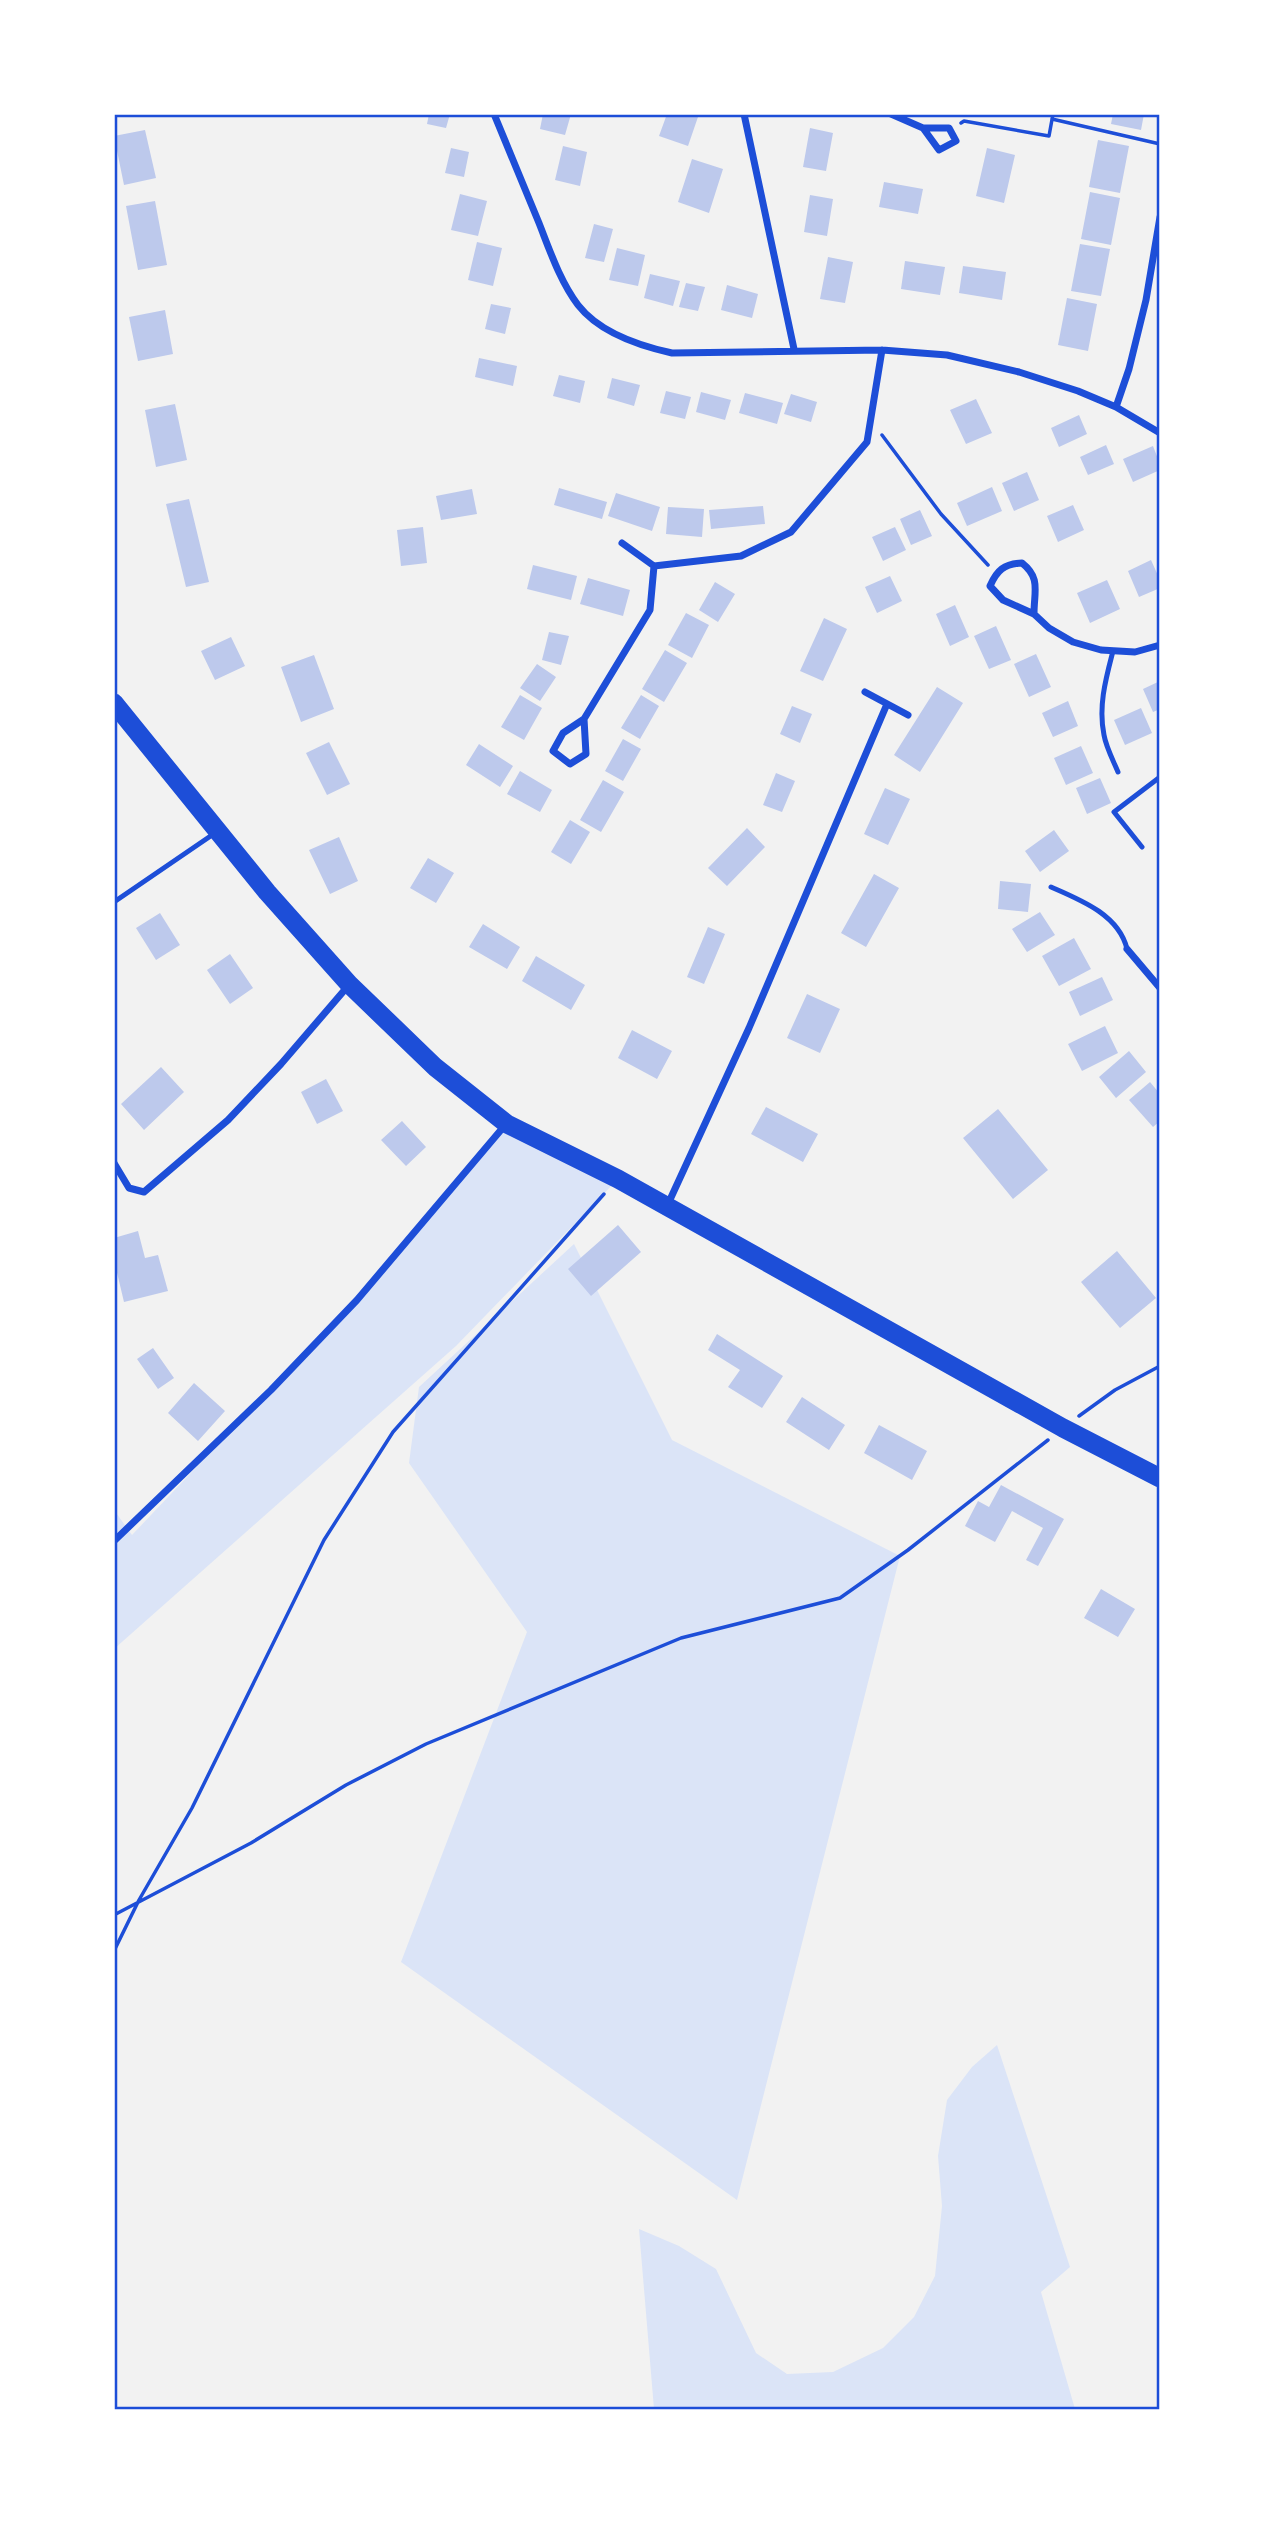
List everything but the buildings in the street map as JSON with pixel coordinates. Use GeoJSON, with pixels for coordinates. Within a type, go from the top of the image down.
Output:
{"type":"FeatureCollection","features":[{"type":"Feature","properties":{"kind":"highway"},"geometry":{"type":"LineString","coordinates":[[114,703],[267,892],[349,984],[435,1067],[507,1124],[618,1179],[1063,1428],[1160,1478]]}},
{"type":"Feature","properties":{"kind":"street"},"geometry":{"type":"LineString","coordinates":[[494,114],[557,269],[579,306],[602,325],[624,338],[672,353],[794,349],[882,350],[947,355],[1019,372],[1078,391],[1116,407],[1160,433]]}},
{"type":"Feature","properties":{"kind":"street"},"geometry":{"type":"LineString","coordinates":[[745,114],[794,349]]}},
{"type":"Feature","properties":{"kind":"street"},"geometry":{"type":"LineString","coordinates":[[891,114],[923,128],[949,128],[956,141],[939,150],[923,128]]}},
{"type":"Feature","properties":{"kind":"street"},"geometry":{"type":"LineString","coordinates":[[1116,407],[1138,335],[1160,221]]}},
{"type":"Feature","properties":{"kind":"street"},"geometry":{"type":"LineString","coordinates":[[622,543],[654,566],[741,556],[791,532],[867,442],[882,350]]}},
{"type":"Feature","properties":{"kind":"street"},"geometry":{"type":"LineString","coordinates":[[1034,614],[1035,581],[1032,571],[1021,563],[1007,564],[995,573],[990,586],[1003,600],[1034,614],[1049,628],[1073,642],[1113,651],[1135,652],[1160,645]]}},
{"type":"Feature","properties":{"kind":"street"},"geometry":{"type":"LineString","coordinates":[[584,719],[586,754],[570,764],[552,751],[563,733],[584,719],[650,610],[654,566]]}},
{"type":"Feature","properties":{"kind":"street"},"geometry":{"type":"LineString","coordinates":[[865,692],[908,715]]}},
{"type":"Feature","properties":{"kind":"street"},"geometry":{"type":"LineString","coordinates":[[666,1208],[749,1028],[887,704]]}},
{"type":"Feature","properties":{"kind":"street"},"geometry":{"type":"LineString","coordinates":[[1127,949],[1160,988]]}},
{"type":"Feature","properties":{"kind":"street"},"geometry":{"type":"LineString","coordinates":[[114,1163],[129,1188],[144,1192],[228,1119],[281,1064],[349,984]]}},
{"type":"Feature","properties":{"kind":"street"},"geometry":{"type":"LineString","coordinates":[[114,1541],[271,1390],[357,1300],[507,1124]]}},
{"type":"Feature","properties":{"kind":"lane"},"geometry":{"type":"LineString","coordinates":[[1113,651],[1103,686],[1102,706],[1104,735],[1118,772]]}},
{"type":"Feature","properties":{"kind":"lane"},"geometry":{"type":"LineString","coordinates":[[1142,847],[1114,812],[1160,777]]}},
{"type":"Feature","properties":{"kind":"lane"},"geometry":{"type":"LineString","coordinates":[[114,902],[218,831]]}},
{"type":"Feature","properties":{"kind":"lane"},"geometry":{"type":"LineString","coordinates":[[1051,887],[1093,907],[1114,924],[1124,937],[1127,949]]}},
{"type":"Feature","properties":{"kind":"path"},"geometry":{"type":"LineString","coordinates":[[949,128],[964,121],[1049,136],[1053,116],[1160,144]]}},
{"type":"Feature","properties":{"kind":"path"},"geometry":{"type":"LineString","coordinates":[[871,419],[941,514],[995,573]]}},
{"type":"Feature","properties":{"kind":"path"},"geometry":{"type":"LineString","coordinates":[[114,1951],[139,1900],[192,1808],[324,1540],[393,1432],[618,1179]]}},
{"type":"Feature","properties":{"kind":"path"},"geometry":{"type":"LineString","coordinates":[[114,1915],[251,1843],[346,1785],[426,1744],[681,1638],[840,1598],[908,1550],[1115,1390],[1160,1366]]}},
{"type":"Feature","properties":{"kind":"shaded area"},"geometry":{"type":"Polygon","coordinates":[[[507,1124],[618,1179],[456,1346],[114,1649],[114,1510],[132,1535],[372,1282],[507,1124]]]}},
{"type":"Feature","properties":{"kind":"shaded area"},"geometry":{"type":"Polygon","coordinates":[[[574,1244],[672,1440],[900,1556],[737,2200],[401,1962],[527,1632],[409,1463],[419,1387],[574,1244]]]}},
{"type":"Feature","properties":{"kind":"shaded area"},"geometry":{"type":"Polygon","coordinates":[[[997,2045],[1070,2267],[1041,2292],[1075,2409],[654,2409],[639,2229],[679,2246],[716,2269],[756,2353],[787,2374],[833,2372],[883,2348],[914,2317],[935,2276],[942,2206],[938,2156],[947,2100],[972,2067],[997,2045]]]}}]}
